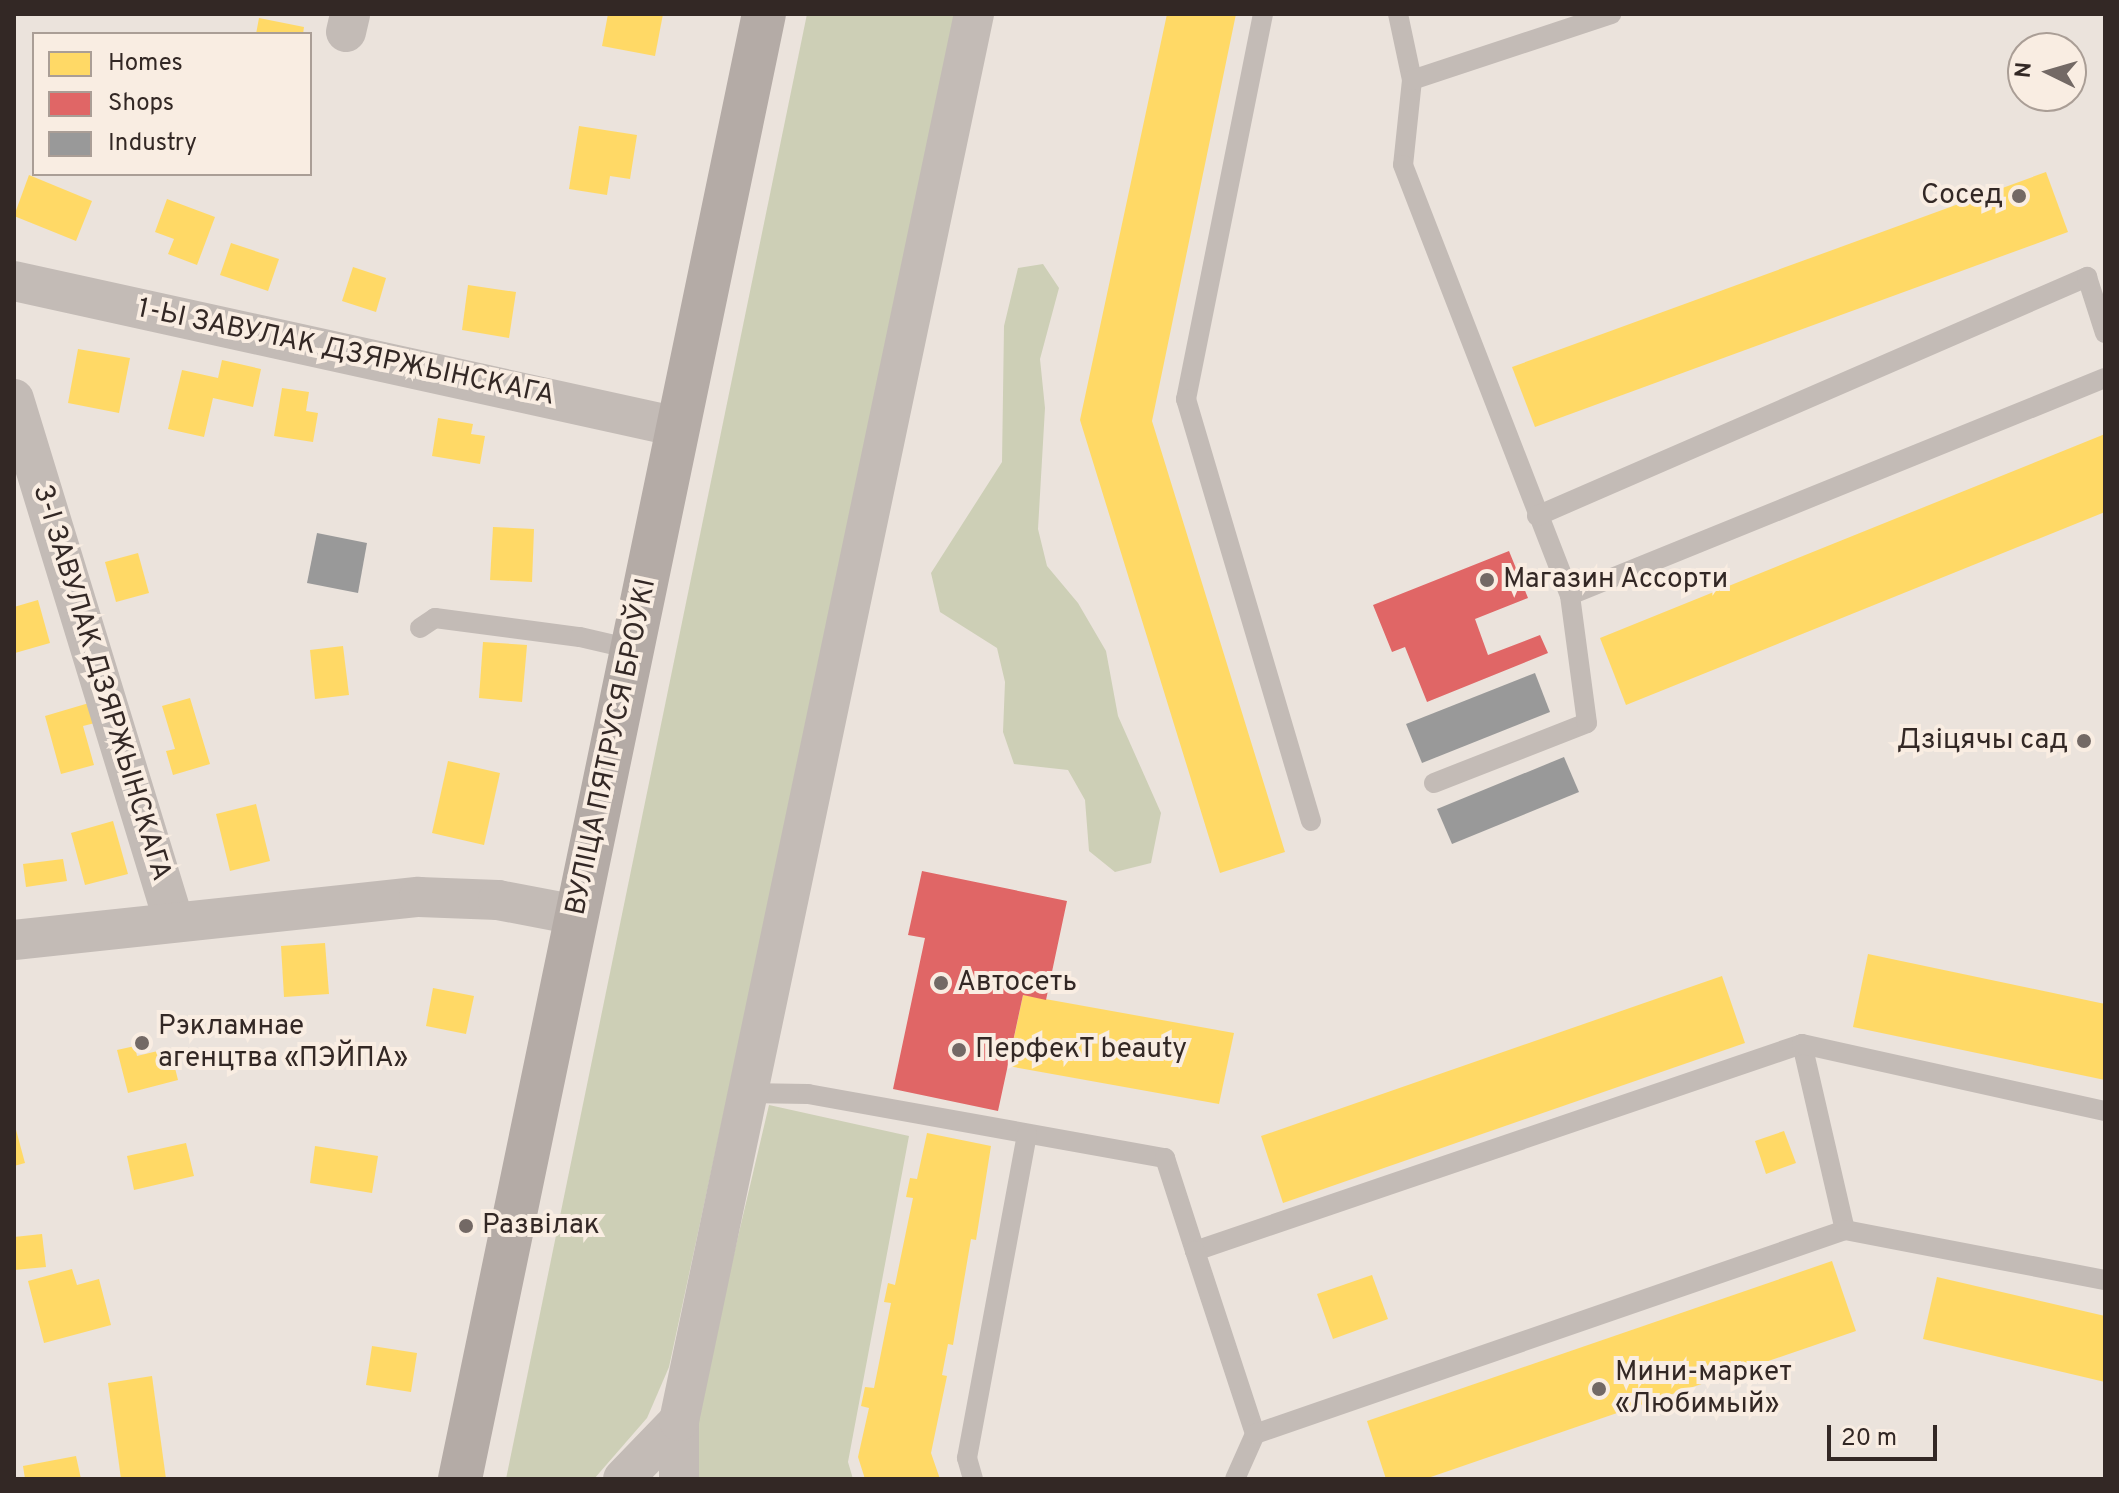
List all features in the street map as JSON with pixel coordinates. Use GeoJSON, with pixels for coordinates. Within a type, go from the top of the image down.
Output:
{"type":"FeatureCollection","features":[{"type":"Feature","properties":{"kind":"main road","name":"ВУЛІЦА ПЯТРУСЯ БРОЎКІ"},"geometry":{"type":"LineString","coordinates":[[460,1479],[764,14]]}},
{"type":"Feature","properties":{"kind":"street"},"geometry":{"type":"LineString","coordinates":[[679,1479],[679,1421],[974,14]]}},
{"type":"Feature","properties":{"kind":"street","name":"1-Ы ЗАВУЛАК ДЗЯРЖЫНСКАГА"},"geometry":{"type":"LineString","coordinates":[[14,281],[678,427]]}},
{"type":"Feature","properties":{"kind":"street","name":"3-І ЗАВУЛАК ДЗЯРЖЫНСКАГА"},"geometry":{"type":"LineString","coordinates":[[14,399],[174,922]]}},
{"type":"Feature","properties":{"kind":"street"},"geometry":{"type":"LineString","coordinates":[[14,940],[419,897],[498,900],[577,915]]}},
{"type":"Feature","properties":{"kind":"street"},"geometry":{"type":"LineString","coordinates":[[623,1479],[679,1421]]}},
{"type":"Feature","properties":{"kind":"lane"},"geometry":{"type":"LineString","coordinates":[[1263,14],[1186,399],[1311,821]]}},
{"type":"Feature","properties":{"kind":"lane"},"geometry":{"type":"LineString","coordinates":[[1398,14],[1412,80],[1403,165],[1570,595],[1587,723],[1434,783]]}},
{"type":"Feature","properties":{"kind":"lane"},"geometry":{"type":"LineString","coordinates":[[1412,80],[1611,14]]}},
{"type":"Feature","properties":{"kind":"lane"},"geometry":{"type":"LineString","coordinates":[[1537,516],[2087,277],[2105,333]]}},
{"type":"Feature","properties":{"kind":"lane"},"geometry":{"type":"LineString","coordinates":[[1570,595],[2105,378]]}},
{"type":"Feature","properties":{"kind":"lane"},"geometry":{"type":"LineString","coordinates":[[420,628],[435,618],[580,637],[632,649]]}},
{"type":"Feature","properties":{"kind":"lane"},"geometry":{"type":"LineString","coordinates":[[1195,1251],[1802,1044],[2105,1111]]}},
{"type":"Feature","properties":{"kind":"lane"},"geometry":{"type":"LineString","coordinates":[[1802,1044],[1845,1230]]}},
{"type":"Feature","properties":{"kind":"lane"},"geometry":{"type":"LineString","coordinates":[[748,1093],[808,1094],[1165,1158],[1255,1434],[1235,1479]]}},
{"type":"Feature","properties":{"kind":"lane"},"geometry":{"type":"LineString","coordinates":[[973,1479],[967,1458],[1027,1135]]}},
{"type":"Feature","properties":{"kind":"lane"},"geometry":{"type":"LineString","coordinates":[[1255,1434],[1845,1230],[2105,1280]]}},
{"type":"Feature","properties":{"kind":"green space"},"geometry":{"type":"Polygon","coordinates":[[[807,14],[961,14],[669,1367],[647,1418],[594,1479],[506,1479],[807,14]]]}},
{"type":"Feature","properties":{"kind":"green space"},"geometry":{"type":"Polygon","coordinates":[[[1043,264],[1059,288],[1040,359],[1045,408],[1038,529],[1047,566],[1078,603],[1106,651],[1118,716],[1161,813],[1151,863],[1115,872],[1089,851],[1085,800],[1068,770],[1014,764],[1003,732],[1005,682],[997,648],[940,612],[931,573],[1002,462],[1004,326],[1018,268],[1043,264]]]}},
{"type":"Feature","properties":{"kind":"green space"},"geometry":{"type":"Polygon","coordinates":[[[769,1105],[909,1136],[848,1462],[853,1479],[698,1479],[697,1411],[769,1105]]]}},
{"type":"Feature","properties":{"kind":"building: Homes"},"geometry":{"type":"Polygon","coordinates":[[[608,14],[663,14],[655,56],[602,46],[608,14]]]}},
{"type":"Feature","properties":{"kind":"building: Homes"},"geometry":{"type":"Polygon","coordinates":[[[1167,14],[1236,14],[1152,421],[1285,852],[1220,873],[1080,420],[1167,14]]]}},
{"type":"Feature","properties":{"kind":"building: Homes"},"geometry":{"type":"Polygon","coordinates":[[[259,18],[304,27],[303,32],[256,32],[259,18]]]}},
{"type":"Feature","properties":{"kind":"building: Homes"},"geometry":{"type":"Polygon","coordinates":[[[579,126],[637,135],[630,179],[610,176],[607,195],[569,189],[579,126]]]}},
{"type":"Feature","properties":{"kind":"building: Homes"},"geometry":{"type":"Polygon","coordinates":[[[2046,172],[2068,232],[1535,427],[1512,367],[2046,172]]]}},
{"type":"Feature","properties":{"kind":"building: Homes"},"geometry":{"type":"Polygon","coordinates":[[[29,175],[92,201],[76,241],[14,216],[29,175]]]}},
{"type":"Feature","properties":{"kind":"building: Homes"},"geometry":{"type":"Polygon","coordinates":[[[167,199],[215,217],[197,265],[168,254],[174,239],[155,232],[167,199]]]}},
{"type":"Feature","properties":{"kind":"building: Homes"},"geometry":{"type":"Polygon","coordinates":[[[231,243],[279,259],[268,291],[220,275],[231,243]]]}},
{"type":"Feature","properties":{"kind":"building: Homes"},"geometry":{"type":"Polygon","coordinates":[[[353,267],[386,278],[376,312],[342,301],[353,267]]]}},
{"type":"Feature","properties":{"kind":"building: Homes"},"geometry":{"type":"Polygon","coordinates":[[[468,285],[516,292],[509,338],[462,330],[468,285]]]}},
{"type":"Feature","properties":{"kind":"building: Homes"},"geometry":{"type":"Polygon","coordinates":[[[78,349],[130,358],[119,413],[68,403],[78,349]]]}},
{"type":"Feature","properties":{"kind":"building: Homes"},"geometry":{"type":"Polygon","coordinates":[[[222,360],[261,369],[253,407],[213,398],[204,437],[168,429],[182,370],[218,378],[222,360]]]}},
{"type":"Feature","properties":{"kind":"building: Homes"},"geometry":{"type":"Polygon","coordinates":[[[282,388],[309,392],[306,411],[318,413],[313,442],[274,436],[282,388]]]}},
{"type":"Feature","properties":{"kind":"building: Homes"},"geometry":{"type":"Polygon","coordinates":[[[438,418],[473,424],[471,434],[485,436],[480,464],[432,456],[438,418]]]}},
{"type":"Feature","properties":{"kind":"building: Homes"},"geometry":{"type":"Polygon","coordinates":[[[2105,434],[2105,512],[1626,705],[1600,638],[2105,434]]]}},
{"type":"Feature","properties":{"kind":"building: Homes"},"geometry":{"type":"Polygon","coordinates":[[[493,527],[534,529],[532,582],[490,580],[493,527]]]}},
{"type":"Feature","properties":{"kind":"building: Homes"},"geometry":{"type":"Polygon","coordinates":[[[138,553],[149,593],[116,602],[105,562],[138,553]]]}},
{"type":"Feature","properties":{"kind":"building: Homes"},"geometry":{"type":"Polygon","coordinates":[[[38,600],[50,643],[15,653],[14,607],[38,600]]]}},
{"type":"Feature","properties":{"kind":"building: Homes"},"geometry":{"type":"Polygon","coordinates":[[[483,642],[527,645],[522,702],[479,698],[483,642]]]}},
{"type":"Feature","properties":{"kind":"building: Homes"},"geometry":{"type":"Polygon","coordinates":[[[343,646],[349,695],[315,699],[310,650],[343,646]]]}},
{"type":"Feature","properties":{"kind":"building: Homes"},"geometry":{"type":"Polygon","coordinates":[[[190,698],[210,764],[173,775],[166,751],[175,749],[162,706],[190,698]]]}},
{"type":"Feature","properties":{"kind":"building: Homes"},"geometry":{"type":"Polygon","coordinates":[[[89,703],[95,723],[83,726],[94,765],[61,774],[45,716],[89,703]]]}},
{"type":"Feature","properties":{"kind":"building: Homes"},"geometry":{"type":"Polygon","coordinates":[[[448,761],[500,773],[484,845],[432,833],[448,761]]]}},
{"type":"Feature","properties":{"kind":"building: Homes"},"geometry":{"type":"Polygon","coordinates":[[[256,804],[270,861],[230,871],[216,814],[256,804]]]}},
{"type":"Feature","properties":{"kind":"building: Homes"},"geometry":{"type":"Polygon","coordinates":[[[113,821],[128,874],[85,885],[71,833],[113,821]]]}},
{"type":"Feature","properties":{"kind":"building: Homes"},"geometry":{"type":"Polygon","coordinates":[[[63,859],[67,881],[26,887],[23,864],[63,859]]]}},
{"type":"Feature","properties":{"kind":"building: Homes"},"geometry":{"type":"Polygon","coordinates":[[[325,943],[329,994],[284,997],[281,946],[325,943]]]}},
{"type":"Feature","properties":{"kind":"building: Homes"},"geometry":{"type":"Polygon","coordinates":[[[1868,954],[2105,1004],[2105,1080],[1853,1027],[1868,954]]]}},
{"type":"Feature","properties":{"kind":"building: Homes"},"geometry":{"type":"Polygon","coordinates":[[[1722,976],[1745,1043],[1283,1203],[1261,1136],[1722,976]]]}},
{"type":"Feature","properties":{"kind":"building: Homes"},"geometry":{"type":"Polygon","coordinates":[[[433,988],[474,996],[466,1034],[426,1026],[433,988]]]}},
{"type":"Feature","properties":{"kind":"building: Homes"},"geometry":{"type":"Polygon","coordinates":[[[1023,995],[1234,1033],[1219,1104],[1008,1066],[1023,995]]]}},
{"type":"Feature","properties":{"kind":"building: Homes"},"geometry":{"type":"Polygon","coordinates":[[[135,1046],[137,1056],[170,1048],[178,1080],[128,1093],[117,1050],[135,1046]]]}},
{"type":"Feature","properties":{"kind":"building: Homes"},"geometry":{"type":"Polygon","coordinates":[[[14,1127],[25,1163],[14,1166],[14,1127]]]}},
{"type":"Feature","properties":{"kind":"building: Homes"},"geometry":{"type":"Polygon","coordinates":[[[1784,1131],[1796,1163],[1766,1174],[1755,1141],[1784,1131]]]}},
{"type":"Feature","properties":{"kind":"building: Homes"},"geometry":{"type":"Polygon","coordinates":[[[927,1133],[991,1146],[976,1240],[971,1239],[953,1345],[948,1344],[942,1375],[947,1376],[931,1453],[940,1479],[865,1479],[858,1457],[869,1408],[861,1406],[865,1387],[874,1388],[891,1303],[884,1302],[888,1283],[895,1285],[913,1198],[906,1197],[910,1178],[917,1179],[927,1133]]]}},
{"type":"Feature","properties":{"kind":"building: Homes"},"geometry":{"type":"Polygon","coordinates":[[[186,1143],[194,1176],[134,1190],[127,1156],[186,1143]]]}},
{"type":"Feature","properties":{"kind":"building: Homes"},"geometry":{"type":"Polygon","coordinates":[[[315,1146],[378,1156],[372,1193],[310,1183],[315,1146]]]}},
{"type":"Feature","properties":{"kind":"building: Homes"},"geometry":{"type":"Polygon","coordinates":[[[42,1234],[46,1267],[14,1270],[14,1237],[42,1234]]]}},
{"type":"Feature","properties":{"kind":"building: Homes"},"geometry":{"type":"Polygon","coordinates":[[[1832,1261],[1856,1331],[1425,1479],[1386,1479],[1367,1421],[1832,1261]]]}},
{"type":"Feature","properties":{"kind":"building: Homes"},"geometry":{"type":"Polygon","coordinates":[[[72,1269],[77,1285],[99,1279],[111,1325],[44,1343],[28,1281],[72,1269]]]}},
{"type":"Feature","properties":{"kind":"building: Homes"},"geometry":{"type":"Polygon","coordinates":[[[1372,1275],[1388,1319],[1333,1339],[1317,1294],[1372,1275]]]}},
{"type":"Feature","properties":{"kind":"building: Homes"},"geometry":{"type":"Polygon","coordinates":[[[1937,1277],[2105,1316],[2105,1382],[1923,1339],[1937,1277]]]}},
{"type":"Feature","properties":{"kind":"building: Homes"},"geometry":{"type":"Polygon","coordinates":[[[372,1346],[417,1353],[411,1392],[366,1385],[372,1346]]]}},
{"type":"Feature","properties":{"kind":"building: Homes"},"geometry":{"type":"Polygon","coordinates":[[[152,1376],[166,1479],[121,1479],[108,1383],[152,1376]]]}},
{"type":"Feature","properties":{"kind":"building: Homes"},"geometry":{"type":"Polygon","coordinates":[[[76,1456],[81,1479],[25,1479],[23,1466],[76,1456]]]}},
{"type":"Feature","properties":{"kind":"building: Shops"},"geometry":{"type":"Polygon","coordinates":[[[1509,551],[1528,598],[1475,619],[1488,655],[1540,635],[1548,653],[1427,702],[1405,647],[1392,652],[1373,605],[1509,551]]]}},
{"type":"Feature","properties":{"kind":"building: Shops"},"geometry":{"type":"Polygon","coordinates":[[[922,871],[1067,901],[1046,1000],[1023,995],[998,1111],[893,1089],[925,938],[908,935],[922,871]]]}},
{"type":"Feature","properties":{"kind":"building: Industry"},"geometry":{"type":"Polygon","coordinates":[[[317,533],[367,543],[358,593],[307,583],[317,533]]]}},
{"type":"Feature","properties":{"kind":"building: Industry"},"geometry":{"type":"Polygon","coordinates":[[[1535,673],[1550,712],[1422,763],[1406,724],[1535,673]]]}},
{"type":"Feature","properties":{"kind":"building: Industry"},"geometry":{"type":"Polygon","coordinates":[[[1564,757],[1579,792],[1452,844],[1437,809],[1564,757]]]}},
{"type":"Feature","properties":{"kind":"place","name":"Сосед"},"geometry":{"type":"Point","coordinates":[2019,196]}},
{"type":"Feature","properties":{"kind":"place","name":"Магазин Ассорти"},"geometry":{"type":"Point","coordinates":[1487,580]}},
{"type":"Feature","properties":{"kind":"place","name":"Дзіцячы сад"},"geometry":{"type":"Point","coordinates":[2084,741]}},
{"type":"Feature","properties":{"kind":"place","name":"Автосеть"},"geometry":{"type":"Point","coordinates":[941,983]}},
{"type":"Feature","properties":{"kind":"place","name":"Рэкламнае агенцтва «ПЭЙПА»"},"geometry":{"type":"Point","coordinates":[142,1043]}},
{"type":"Feature","properties":{"kind":"place","name":"ПерфекТ beauty"},"geometry":{"type":"Point","coordinates":[959,1050]}},
{"type":"Feature","properties":{"kind":"place","name":"Развілак"},"geometry":{"type":"Point","coordinates":[466,1226]}},
{"type":"Feature","properties":{"kind":"place","name":"Мини-маркет «Любимый»"},"geometry":{"type":"Point","coordinates":[1599,1389]}}]}
